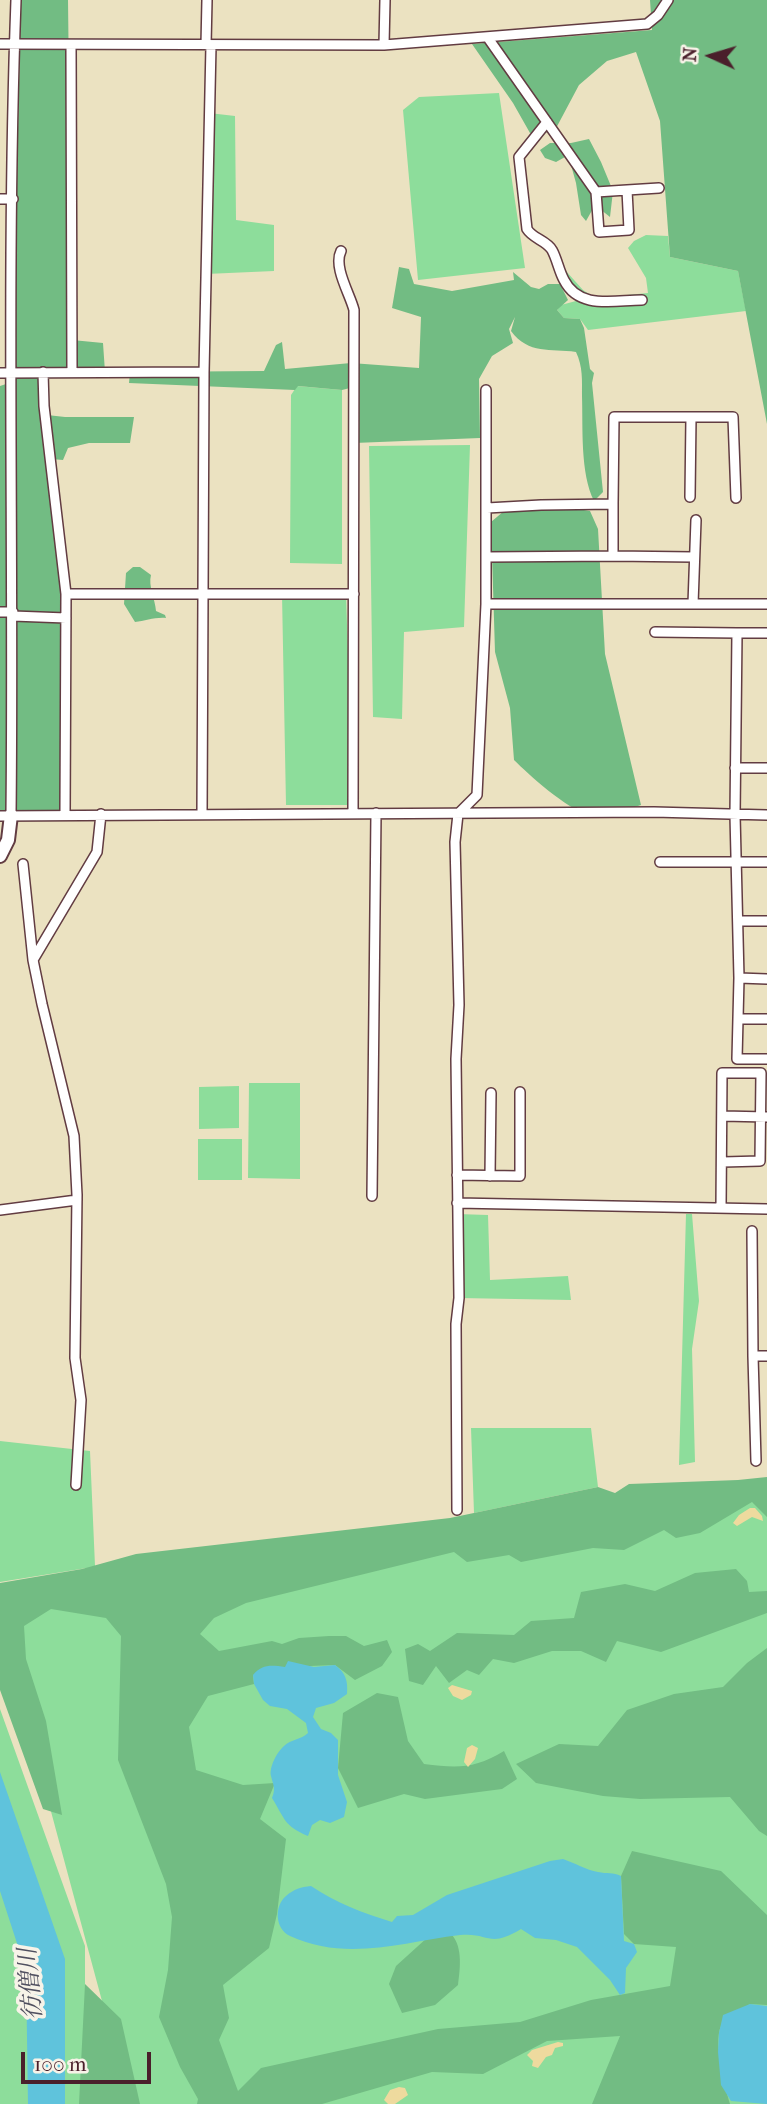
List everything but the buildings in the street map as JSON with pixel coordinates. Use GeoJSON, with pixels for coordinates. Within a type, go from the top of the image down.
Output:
{"type":"FeatureCollection","features":[{"type":"Feature","properties":{"kind":"highway"},"geometry":{"type":"LineString","coordinates":[[0,856],[8,840],[6,816]]}},
{"type":"Feature","properties":{"kind":"street"},"geometry":{"type":"LineString","coordinates":[[16,0],[12,372],[13,614],[6,816],[353,813],[767,815]]}},
{"type":"Feature","properties":{"kind":"street"},"geometry":{"type":"LineString","coordinates":[[202,814],[209,45],[206,0]]}},
{"type":"Feature","properties":{"kind":"street"},"geometry":{"type":"LineString","coordinates":[[384,45],[385,0]]}},
{"type":"Feature","properties":{"kind":"street"},"geometry":{"type":"LineString","coordinates":[[0,44],[384,45],[648,24],[668,0]]}},
{"type":"Feature","properties":{"kind":"street"},"geometry":{"type":"LineString","coordinates":[[488,38],[596,192],[598,232],[629,230],[627,190]]}},
{"type":"Feature","properties":{"kind":"street"},"geometry":{"type":"LineString","coordinates":[[71,45],[72,372]]}},
{"type":"Feature","properties":{"kind":"street"},"geometry":{"type":"LineString","coordinates":[[547,122],[519,157],[527,229],[530,234],[551,247],[573,295],[588,301],[642,300]]}},
{"type":"Feature","properties":{"kind":"street"},"geometry":{"type":"LineString","coordinates":[[596,192],[659,188]]}},
{"type":"Feature","properties":{"kind":"street"},"geometry":{"type":"LineString","coordinates":[[0,199],[13,199]]}},
{"type":"Feature","properties":{"kind":"street"},"geometry":{"type":"LineString","coordinates":[[341,251],[337,258],[339,267],[355,310],[353,813]]}},
{"type":"Feature","properties":{"kind":"street"},"geometry":{"type":"LineString","coordinates":[[43,372],[44,406],[66,594],[65,814]]}},
{"type":"Feature","properties":{"kind":"street"},"geometry":{"type":"LineString","coordinates":[[0,373],[204,372]]}},
{"type":"Feature","properties":{"kind":"street"},"geometry":{"type":"LineString","coordinates":[[457,1510],[456,1324],[459,1298],[456,1059],[459,1005],[455,842],[458,814],[477,795],[486,604],[486,390]]}},
{"type":"Feature","properties":{"kind":"street"},"geometry":{"type":"LineString","coordinates":[[613,556],[614,417],[733,417],[736,498]]}},
{"type":"Feature","properties":{"kind":"street"},"geometry":{"type":"LineString","coordinates":[[690,497],[691,417]]}},
{"type":"Feature","properties":{"kind":"street"},"geometry":{"type":"LineString","coordinates":[[487,508],[613,504]]}},
{"type":"Feature","properties":{"kind":"street"},"geometry":{"type":"LineString","coordinates":[[694,604],[693,557],[696,520]]}},
{"type":"Feature","properties":{"kind":"street"},"geometry":{"type":"LineString","coordinates":[[486,556],[693,557]]}},
{"type":"Feature","properties":{"kind":"street"},"geometry":{"type":"LineString","coordinates":[[66,594],[354,594]]}},
{"type":"Feature","properties":{"kind":"street"},"geometry":{"type":"LineString","coordinates":[[486,604],[767,604]]}},
{"type":"Feature","properties":{"kind":"street"},"geometry":{"type":"LineString","coordinates":[[0,612],[66,618]]}},
{"type":"Feature","properties":{"kind":"street"},"geometry":{"type":"LineString","coordinates":[[655,632],[767,633]]}},
{"type":"Feature","properties":{"kind":"street"},"geometry":{"type":"LineString","coordinates":[[737,634],[737,1059],[767,1059]]}},
{"type":"Feature","properties":{"kind":"street"},"geometry":{"type":"LineString","coordinates":[[735,768],[767,768]]}},
{"type":"Feature","properties":{"kind":"street"},"geometry":{"type":"LineString","coordinates":[[372,1196],[376,813]]}},
{"type":"Feature","properties":{"kind":"street"},"geometry":{"type":"LineString","coordinates":[[33,960],[97,852],[101,814]]}},
{"type":"Feature","properties":{"kind":"street"},"geometry":{"type":"LineString","coordinates":[[660,862],[767,862]]}},
{"type":"Feature","properties":{"kind":"street"},"geometry":{"type":"LineString","coordinates":[[23,863],[33,960],[74,1136],[77,1200],[75,1358],[82,1400],[76,1485]]}},
{"type":"Feature","properties":{"kind":"street"},"geometry":{"type":"LineString","coordinates":[[737,921],[767,921]]}},
{"type":"Feature","properties":{"kind":"street"},"geometry":{"type":"LineString","coordinates":[[739,978],[767,979]]}},
{"type":"Feature","properties":{"kind":"street"},"geometry":{"type":"LineString","coordinates":[[738,1019],[767,1019]]}},
{"type":"Feature","properties":{"kind":"street"},"geometry":{"type":"LineString","coordinates":[[721,1208],[722,1073],[761,1073],[764,1161],[723,1162]]}},
{"type":"Feature","properties":{"kind":"street"},"geometry":{"type":"LineString","coordinates":[[457,1175],[520,1176],[520,1092]]}},
{"type":"Feature","properties":{"kind":"street"},"geometry":{"type":"LineString","coordinates":[[490,1176],[491,1093]]}},
{"type":"Feature","properties":{"kind":"street"},"geometry":{"type":"LineString","coordinates":[[723,1116],[764,1117]]}},
{"type":"Feature","properties":{"kind":"street"},"geometry":{"type":"LineString","coordinates":[[0,1210],[21,1205],[77,1200]]}},
{"type":"Feature","properties":{"kind":"street"},"geometry":{"type":"LineString","coordinates":[[457,1203],[767,1209]]}},
{"type":"Feature","properties":{"kind":"street"},"geometry":{"type":"LineString","coordinates":[[752,1231],[756,1461]]}},
{"type":"Feature","properties":{"kind":"street"},"geometry":{"type":"LineString","coordinates":[[753,1356],[767,1356]]}},
{"type":"Feature","properties":{"kind":"green space"},"geometry":{"type":"Polygon","coordinates":[[[21,0],[68,0],[72,340],[103,343],[105,372],[43,372],[47,415],[134,417],[130,443],[89,443],[68,448],[63,460],[51,459],[63,594],[65,814],[0,815],[0,386],[12,382],[21,0]]]}},
{"type":"Feature","properties":{"kind":"green space"},"geometry":{"type":"Polygon","coordinates":[[[650,0],[767,0],[767,424],[738,271],[670,257],[660,121],[636,52],[607,61],[579,85],[554,132],[530,133],[513,103],[472,44],[652,30],[650,0]]]}},
{"type":"Feature","properties":{"kind":"green space"},"geometry":{"type":"Polygon","coordinates":[[[499,93],[525,268],[418,280],[403,110],[419,97],[499,93]]]}},
{"type":"Feature","properties":{"kind":"green space"},"geometry":{"type":"Polygon","coordinates":[[[209,113],[235,116],[236,220],[274,225],[274,271],[206,274],[209,113]]]}},
{"type":"Feature","properties":{"kind":"green space"},"geometry":{"type":"Polygon","coordinates":[[[589,139],[613,191],[610,217],[595,205],[586,221],[581,215],[571,165],[565,157],[556,162],[545,158],[540,150],[550,143],[571,143],[589,139]]]}},
{"type":"Feature","properties":{"kind":"green space"},"geometry":{"type":"Polygon","coordinates":[[[646,235],[668,236],[670,257],[738,271],[746,311],[588,330],[580,319],[564,318],[557,310],[561,305],[576,301],[557,261],[583,290],[595,298],[648,293],[646,278],[628,248],[634,241],[646,235]]]}},
{"type":"Feature","properties":{"kind":"green space"},"geometry":{"type":"Polygon","coordinates":[[[399,267],[409,269],[414,284],[452,291],[514,280],[513,272],[531,287],[539,289],[548,284],[560,284],[568,300],[557,310],[564,318],[580,319],[584,328],[590,369],[594,373],[592,383],[603,492],[594,501],[584,464],[582,374],[576,352],[540,349],[525,344],[511,331],[515,317],[509,329],[513,343],[492,356],[479,379],[480,438],[354,443],[354,387],[342,390],[298,386],[295,390],[129,383],[130,372],[264,371],[276,345],[282,342],[285,369],[351,363],[419,368],[421,317],[392,308],[399,267]]]}},
{"type":"Feature","properties":{"kind":"green space"},"geometry":{"type":"Polygon","coordinates":[[[297,386],[342,390],[342,564],[290,563],[291,395],[297,386]]]}},
{"type":"Feature","properties":{"kind":"green space"},"geometry":{"type":"Polygon","coordinates":[[[470,445],[464,627],[404,632],[402,719],[373,717],[369,446],[470,445]]]}},
{"type":"Feature","properties":{"kind":"green space"},"geometry":{"type":"Polygon","coordinates":[[[554,505],[590,511],[598,529],[605,654],[641,805],[614,812],[593,814],[578,810],[548,791],[514,760],[510,708],[495,652],[491,522],[504,511],[554,505]]]}},
{"type":"Feature","properties":{"kind":"green space"},"geometry":{"type":"Polygon","coordinates":[[[133,567],[140,567],[151,575],[150,584],[156,611],[166,618],[135,622],[124,604],[126,573],[133,567]]]}},
{"type":"Feature","properties":{"kind":"green space"},"geometry":{"type":"Polygon","coordinates":[[[282,594],[346,594],[353,805],[286,805],[282,594]]]}},
{"type":"Feature","properties":{"kind":"green space"},"geometry":{"type":"Polygon","coordinates":[[[249,1083],[300,1083],[300,1179],[248,1178],[249,1083]]]}},
{"type":"Feature","properties":{"kind":"green space"},"geometry":{"type":"Polygon","coordinates":[[[239,1086],[239,1128],[199,1129],[199,1087],[239,1086]]]}},
{"type":"Feature","properties":{"kind":"green space"},"geometry":{"type":"Polygon","coordinates":[[[198,1139],[242,1139],[242,1180],[198,1180],[198,1139]]]}},
{"type":"Feature","properties":{"kind":"green space"},"geometry":{"type":"Polygon","coordinates":[[[457,1214],[488,1215],[490,1280],[568,1276],[571,1300],[459,1298],[457,1214]]]}},
{"type":"Feature","properties":{"kind":"green space"},"geometry":{"type":"Polygon","coordinates":[[[686,1214],[692,1214],[699,1301],[692,1349],[695,1462],[679,1465],[686,1214]]]}},
{"type":"Feature","properties":{"kind":"green space"},"geometry":{"type":"Polygon","coordinates":[[[471,1428],[591,1428],[598,1487],[474,1513],[471,1428]]]}},
{"type":"Feature","properties":{"kind":"green space"},"geometry":{"type":"Polygon","coordinates":[[[0,1441],[90,1451],[95,1566],[208,1559],[767,1482],[767,2104],[95,2104],[102,2001],[0,1622],[87,1568],[0,1582],[0,1441]]]}},
{"type":"Feature","properties":{"kind":"green space"},"geometry":{"type":"Polygon","coordinates":[[[767,1477],[767,1517],[752,1502],[700,1533],[676,1538],[664,1530],[624,1550],[593,1548],[521,1562],[509,1555],[467,1562],[454,1552],[246,1603],[214,1618],[200,1634],[219,1651],[272,1641],[282,1644],[299,1638],[346,1636],[364,1646],[387,1640],[392,1652],[382,1666],[355,1680],[335,1665],[285,1667],[253,1675],[254,1684],[208,1696],[189,1727],[196,1770],[243,1785],[275,1783],[260,1819],[286,1839],[277,1914],[269,1948],[223,1985],[229,2018],[219,2040],[238,2091],[261,2068],[438,2029],[520,2022],[591,2000],[670,1986],[676,1947],[634,1944],[624,1934],[621,1876],[632,1851],[721,1871],[767,1915],[767,2005],[750,2004],[729,2017],[723,2023],[718,2039],[720,2062],[730,2104],[592,2104],[620,2036],[547,2041],[483,2074],[432,2072],[322,2104],[197,2104],[198,2099],[180,2067],[159,2017],[168,1970],[172,1917],[166,1884],[118,1760],[121,1636],[106,1618],[51,1609],[24,1626],[26,1659],[46,1721],[62,1815],[43,1809],[0,1690],[0,1583],[82,1569],[136,1554],[450,1518],[598,1487],[615,1493],[629,1484],[767,1477]]]}},
{"type":"Feature","properties":{"kind":"green space"},"geometry":{"type":"Polygon","coordinates":[[[736,1569],[747,1581],[749,1592],[767,1591],[767,1613],[661,1652],[617,1641],[606,1662],[581,1651],[552,1651],[514,1663],[493,1659],[479,1675],[467,1670],[449,1683],[436,1666],[423,1685],[409,1681],[405,1649],[418,1644],[430,1651],[457,1633],[514,1635],[531,1621],[574,1618],[581,1592],[625,1584],[655,1591],[695,1573],[736,1569]]]}},
{"type":"Feature","properties":{"kind":"green space"},"geometry":{"type":"Polygon","coordinates":[[[767,1648],[767,1836],[759,1831],[730,1797],[640,1799],[603,1796],[536,1783],[516,1764],[559,1744],[598,1746],[627,1710],[674,1694],[723,1687],[767,1648]]]}},
{"type":"Feature","properties":{"kind":"green space"},"geometry":{"type":"Polygon","coordinates":[[[377,1693],[398,1697],[408,1741],[424,1764],[466,1766],[504,1751],[517,1779],[502,1789],[425,1799],[404,1794],[358,1808],[338,1768],[343,1713],[377,1693]]]}},
{"type":"Feature","properties":{"kind":"green space"},"geometry":{"type":"Polygon","coordinates":[[[0,1709],[85,1946],[85,2104],[0,2104],[0,1709]]]}},
{"type":"Feature","properties":{"kind":"green space"},"geometry":{"type":"Polygon","coordinates":[[[452,1935],[459,1952],[458,1985],[435,2005],[402,2013],[389,1984],[396,1966],[428,1937],[452,1935]]]}},
{"type":"Feature","properties":{"kind":"green space"},"geometry":{"type":"Polygon","coordinates":[[[85,1984],[121,2019],[140,2104],[79,2104],[85,1984]]]}},
{"type":"Feature","properties":{"kind":"sand"},"geometry":{"type":"Polygon","coordinates":[[[755,1508],[763,1521],[752,1517],[737,1526],[733,1523],[739,1515],[755,1508]]]}},
{"type":"Feature","properties":{"kind":"sand"},"geometry":{"type":"Polygon","coordinates":[[[452,1685],[472,1691],[471,1695],[462,1700],[453,1696],[448,1688],[452,1685]]]}},
{"type":"Feature","properties":{"kind":"sand"},"geometry":{"type":"Polygon","coordinates":[[[472,1745],[478,1748],[475,1759],[468,1767],[464,1762],[467,1748],[472,1745]]]}},
{"type":"Feature","properties":{"kind":"sand"},"geometry":{"type":"Polygon","coordinates":[[[563,2043],[563,2046],[555,2048],[552,2055],[546,2057],[538,2068],[532,2066],[533,2061],[527,2055],[532,2050],[563,2043]]]}},
{"type":"Feature","properties":{"kind":"sand"},"geometry":{"type":"Polygon","coordinates":[[[405,2088],[408,2095],[395,2104],[388,2104],[384,2100],[390,2090],[405,2088]]]}},
{"type":"Feature","properties":{"kind":"water"},"geometry":{"type":"Polygon","coordinates":[[[288,1661],[314,1667],[335,1665],[344,1674],[347,1685],[347,1694],[334,1703],[316,1708],[313,1717],[321,1729],[338,1740],[338,1775],[347,1802],[344,1817],[330,1823],[320,1820],[312,1825],[308,1836],[289,1825],[272,1798],[274,1789],[271,1772],[281,1749],[308,1733],[306,1723],[287,1709],[270,1706],[263,1700],[254,1684],[253,1675],[260,1669],[271,1666],[285,1667],[288,1661]]]}},
{"type":"Feature","properties":{"kind":"water","name":"彷僧川"},"geometry":{"type":"Polygon","coordinates":[[[0,1772],[65,1959],[65,2104],[28,2104],[26,1971],[0,1891],[0,1772]]]}},
{"type":"Feature","properties":{"kind":"water"},"geometry":{"type":"Polygon","coordinates":[[[563,1859],[594,1871],[621,1876],[624,1941],[634,1944],[637,1952],[626,1968],[625,1993],[620,1995],[610,1980],[577,1947],[556,1940],[535,1938],[521,1929],[495,1939],[460,1935],[353,1949],[311,1944],[285,1933],[279,1923],[278,1911],[282,1900],[304,1887],[311,1886],[350,1907],[392,1922],[397,1916],[413,1915],[447,1895],[563,1859]]]}},
{"type":"Feature","properties":{"kind":"water"},"geometry":{"type":"Polygon","coordinates":[[[750,2004],[767,2006],[767,2104],[731,2101],[721,2085],[718,2052],[723,2015],[750,2004]]]}}]}
